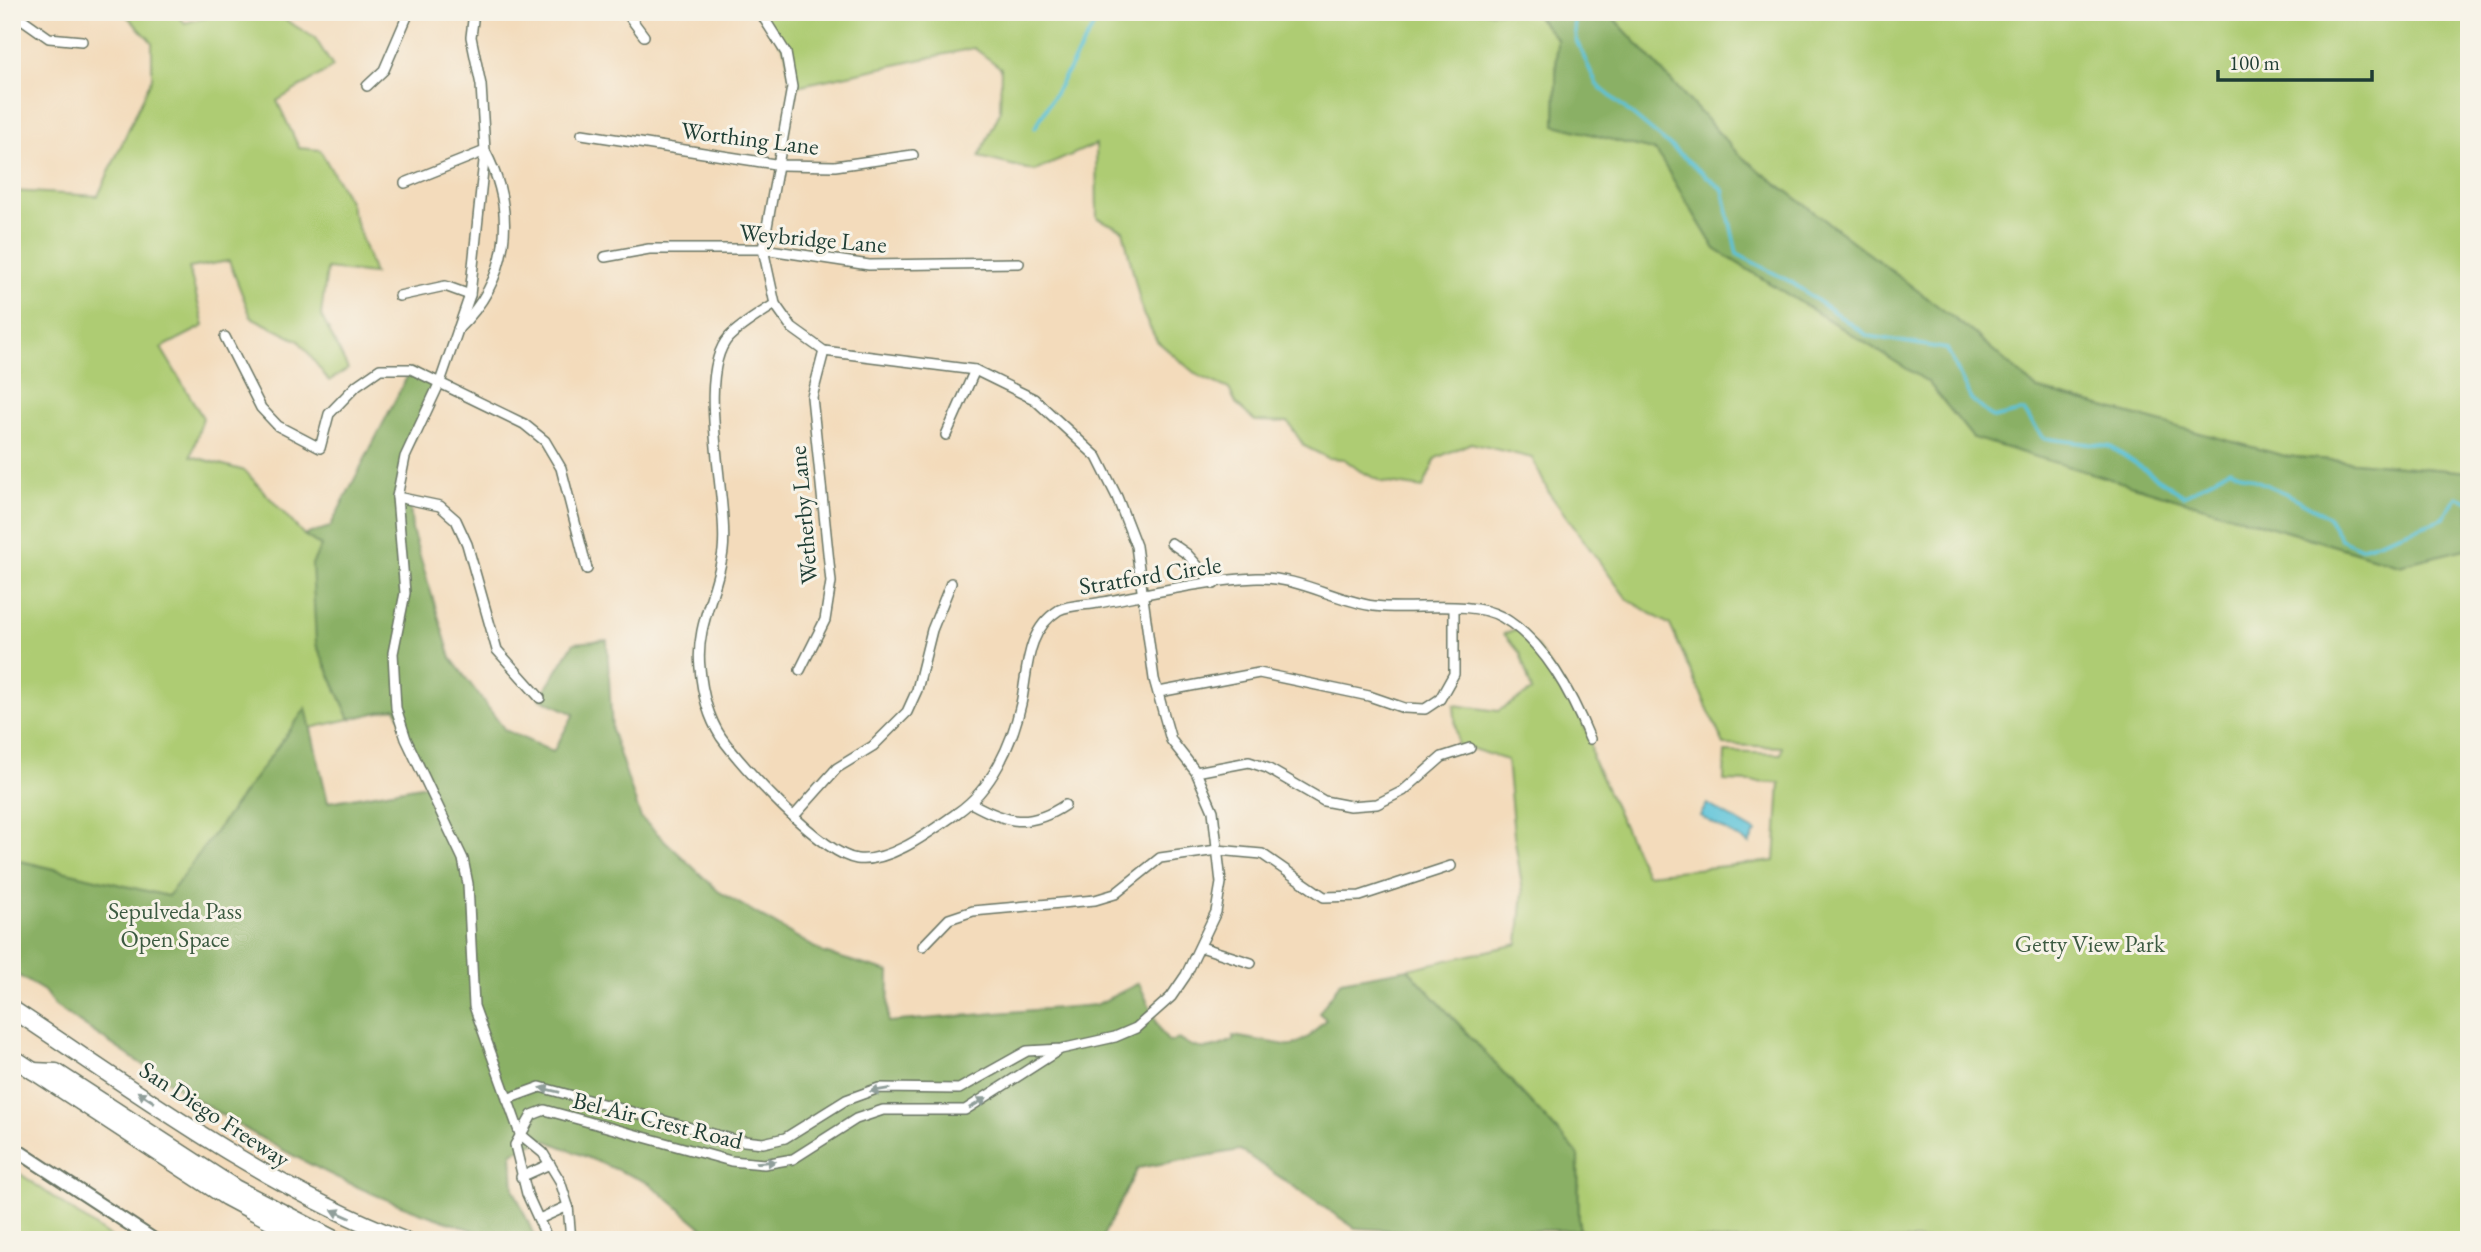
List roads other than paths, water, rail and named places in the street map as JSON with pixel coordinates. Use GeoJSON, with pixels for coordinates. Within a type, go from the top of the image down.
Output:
{"type":"FeatureCollection","features":[{"type":"Feature","properties":{"kind":"highway","name":"San Diego Freeway"},"geometry":{"type":"LineString","coordinates":[[12,1009],[255,1169],[333,1211],[404,1240]]}},
{"type":"Feature","properties":{"kind":"highway"},"geometry":{"type":"LineString","coordinates":[[12,1057],[226,1197],[307,1240]]}},
{"type":"Feature","properties":{"kind":"highway"},"geometry":{"type":"LineString","coordinates":[[33,1071],[56,1072],[235,1188],[336,1240]]}},
{"type":"Feature","properties":{"kind":"main road"},"geometry":{"type":"LineString","coordinates":[[12,1147],[155,1240]]}},
{"type":"Feature","properties":{"kind":"street"},"geometry":{"type":"LineString","coordinates":[[12,12],[49,38],[82,41]]}},
{"type":"Feature","properties":{"kind":"street"},"geometry":{"type":"LineString","coordinates":[[368,86],[384,70],[409,12]]}},
{"type":"Feature","properties":{"kind":"street"},"geometry":{"type":"LineString","coordinates":[[474,12],[471,37],[481,85],[485,151],[470,295],[440,382],[405,457],[397,498],[405,593],[393,653],[396,708],[406,739],[463,859],[468,884],[474,1006],[520,1134],[543,1153],[560,1181],[568,1206],[571,1240]]}},
{"type":"Feature","properties":{"kind":"street"},"geometry":{"type":"LineString","coordinates":[[626,12],[644,36]]}},
{"type":"Feature","properties":{"kind":"street","name":"Bel Air Crest Road"},"geometry":{"type":"LineString","coordinates":[[508,1099],[540,1087],[735,1140],[763,1143],[785,1138],[846,1100],[879,1088],[959,1088],[1027,1051],[1061,1048],[1115,1037],[1136,1028],[1171,997],[1201,947],[1216,912],[1221,883],[1213,811],[1196,772],[1171,740],[1154,679],[1136,547],[1117,497],[1097,457],[1034,399],[975,370],[824,351],[792,328],[775,304],[763,249],[792,87],[786,53],[760,12]]}},
{"type":"Feature","properties":{"kind":"street","name":"Worthing Lane"},"geometry":{"type":"LineString","coordinates":[[583,134],[780,165],[835,166],[914,155]]}},
{"type":"Feature","properties":{"kind":"street"},"geometry":{"type":"LineString","coordinates":[[405,183],[485,151]]}},
{"type":"Feature","properties":{"kind":"street"},"geometry":{"type":"LineString","coordinates":[[457,331],[488,292],[504,246],[503,197],[485,151]]}},
{"type":"Feature","properties":{"kind":"street","name":"Weybridge Lane"},"geometry":{"type":"LineString","coordinates":[[605,257],[649,249],[763,249],[869,265],[1018,263]]}},
{"type":"Feature","properties":{"kind":"street"},"geometry":{"type":"LineString","coordinates":[[399,296],[444,286],[470,295]]}},
{"type":"Feature","properties":{"kind":"street","name":"Stratford Circle"},"geometry":{"type":"LineString","coordinates":[[775,304],[727,339],[716,365],[713,394],[724,545],[720,574],[701,625],[699,665],[706,705],[720,734],[751,775],[837,854],[859,860],[886,856],[971,803],[1002,761],[1019,710],[1027,656],[1037,634],[1060,609],[1214,584],[1261,577],[1377,607],[1454,609],[1497,614],[1518,628],[1537,647],[1575,704],[1590,739]]}},
{"type":"Feature","properties":{"kind":"street"},"geometry":{"type":"LineString","coordinates":[[225,337],[261,408],[278,426],[320,448],[329,414],[357,385],[380,369],[411,369],[524,424],[545,441],[561,468],[587,569]]}},
{"type":"Feature","properties":{"kind":"street","name":"Wetherby Lane"},"geometry":{"type":"LineString","coordinates":[[800,670],[825,620],[831,582],[812,397],[824,351]]}},
{"type":"Feature","properties":{"kind":"street"},"geometry":{"type":"LineString","coordinates":[[946,435],[975,370]]}},
{"type":"Feature","properties":{"kind":"street"},"geometry":{"type":"LineString","coordinates":[[397,498],[440,506],[456,520],[467,544],[496,650],[540,698]]}},
{"type":"Feature","properties":{"kind":"street"},"geometry":{"type":"LineString","coordinates":[[1171,543],[1187,554],[1214,584]]}},
{"type":"Feature","properties":{"kind":"street"},"geometry":{"type":"LineString","coordinates":[[795,815],[837,768],[873,746],[907,712],[917,690],[932,629],[951,583]]}},
{"type":"Feature","properties":{"kind":"street"},"geometry":{"type":"LineString","coordinates":[[1159,692],[1259,673],[1369,696],[1415,710],[1425,709],[1440,699],[1454,674],[1454,609]]}},
{"type":"Feature","properties":{"kind":"street"},"geometry":{"type":"LineString","coordinates":[[1196,772],[1249,762],[1267,768],[1324,801],[1350,806],[1377,804],[1402,791],[1442,757],[1470,748]]}},
{"type":"Feature","properties":{"kind":"street"},"geometry":{"type":"LineString","coordinates":[[971,803],[999,819],[1018,822],[1047,817],[1065,806]]}},
{"type":"Feature","properties":{"kind":"street"},"geometry":{"type":"LineString","coordinates":[[922,946],[949,919],[974,911],[1096,900],[1115,894],[1160,858],[1217,850],[1262,853],[1324,897],[1360,896],[1451,866]]}},
{"type":"Feature","properties":{"kind":"street"},"geometry":{"type":"LineString","coordinates":[[1201,947],[1251,963]]}},
{"type":"Feature","properties":{"kind":"street","name":"Bel Air Crest Road"},"geometry":{"type":"LineString","coordinates":[[520,1134],[532,1115],[545,1110],[731,1161],[764,1164],[793,1158],[856,1119],[883,1110],[965,1110],[1061,1048]]}},
{"type":"Feature","properties":{"kind":"street"},"geometry":{"type":"LineString","coordinates":[[520,1134],[515,1145],[521,1177],[548,1240]]}},
{"type":"Feature","properties":{"kind":"street"},"geometry":{"type":"LineString","coordinates":[[521,1177],[550,1164]]}},
{"type":"Feature","properties":{"kind":"street"},"geometry":{"type":"LineString","coordinates":[[539,1219],[568,1206]]}},
{"type":"Feature","properties":{"kind":"water"},"geometry":{"type":"Polygon","coordinates":[[[1707,804],[1756,832],[1749,844],[1700,816],[1707,804]]]}},
{"type":"Feature","properties":{"kind":"waterway"},"geometry":{"type":"LineString","coordinates":[[1035,128],[1102,12]]}},
{"type":"Feature","properties":{"kind":"waterway"},"geometry":{"type":"LineString","coordinates":[[1573,12],[1576,40],[1597,85],[1723,190],[1737,254],[1791,282],[1868,336],[1947,349],[1971,399],[1993,418],[2024,411],[2043,438],[2111,447],[2184,496],[2230,469],[2285,493],[2327,516],[2341,539],[2361,548],[2444,518],[2457,497],[2469,502]]}},
{"type":"Feature","properties":{"kind":"park label","name":"Sepulveda Pass Open Space"},"geometry":{"type":"Point","coordinates":[175,924]}},
{"type":"Feature","properties":{"kind":"park label","name":"Getty View Park"},"geometry":{"type":"Point","coordinates":[2090,943]}}]}
